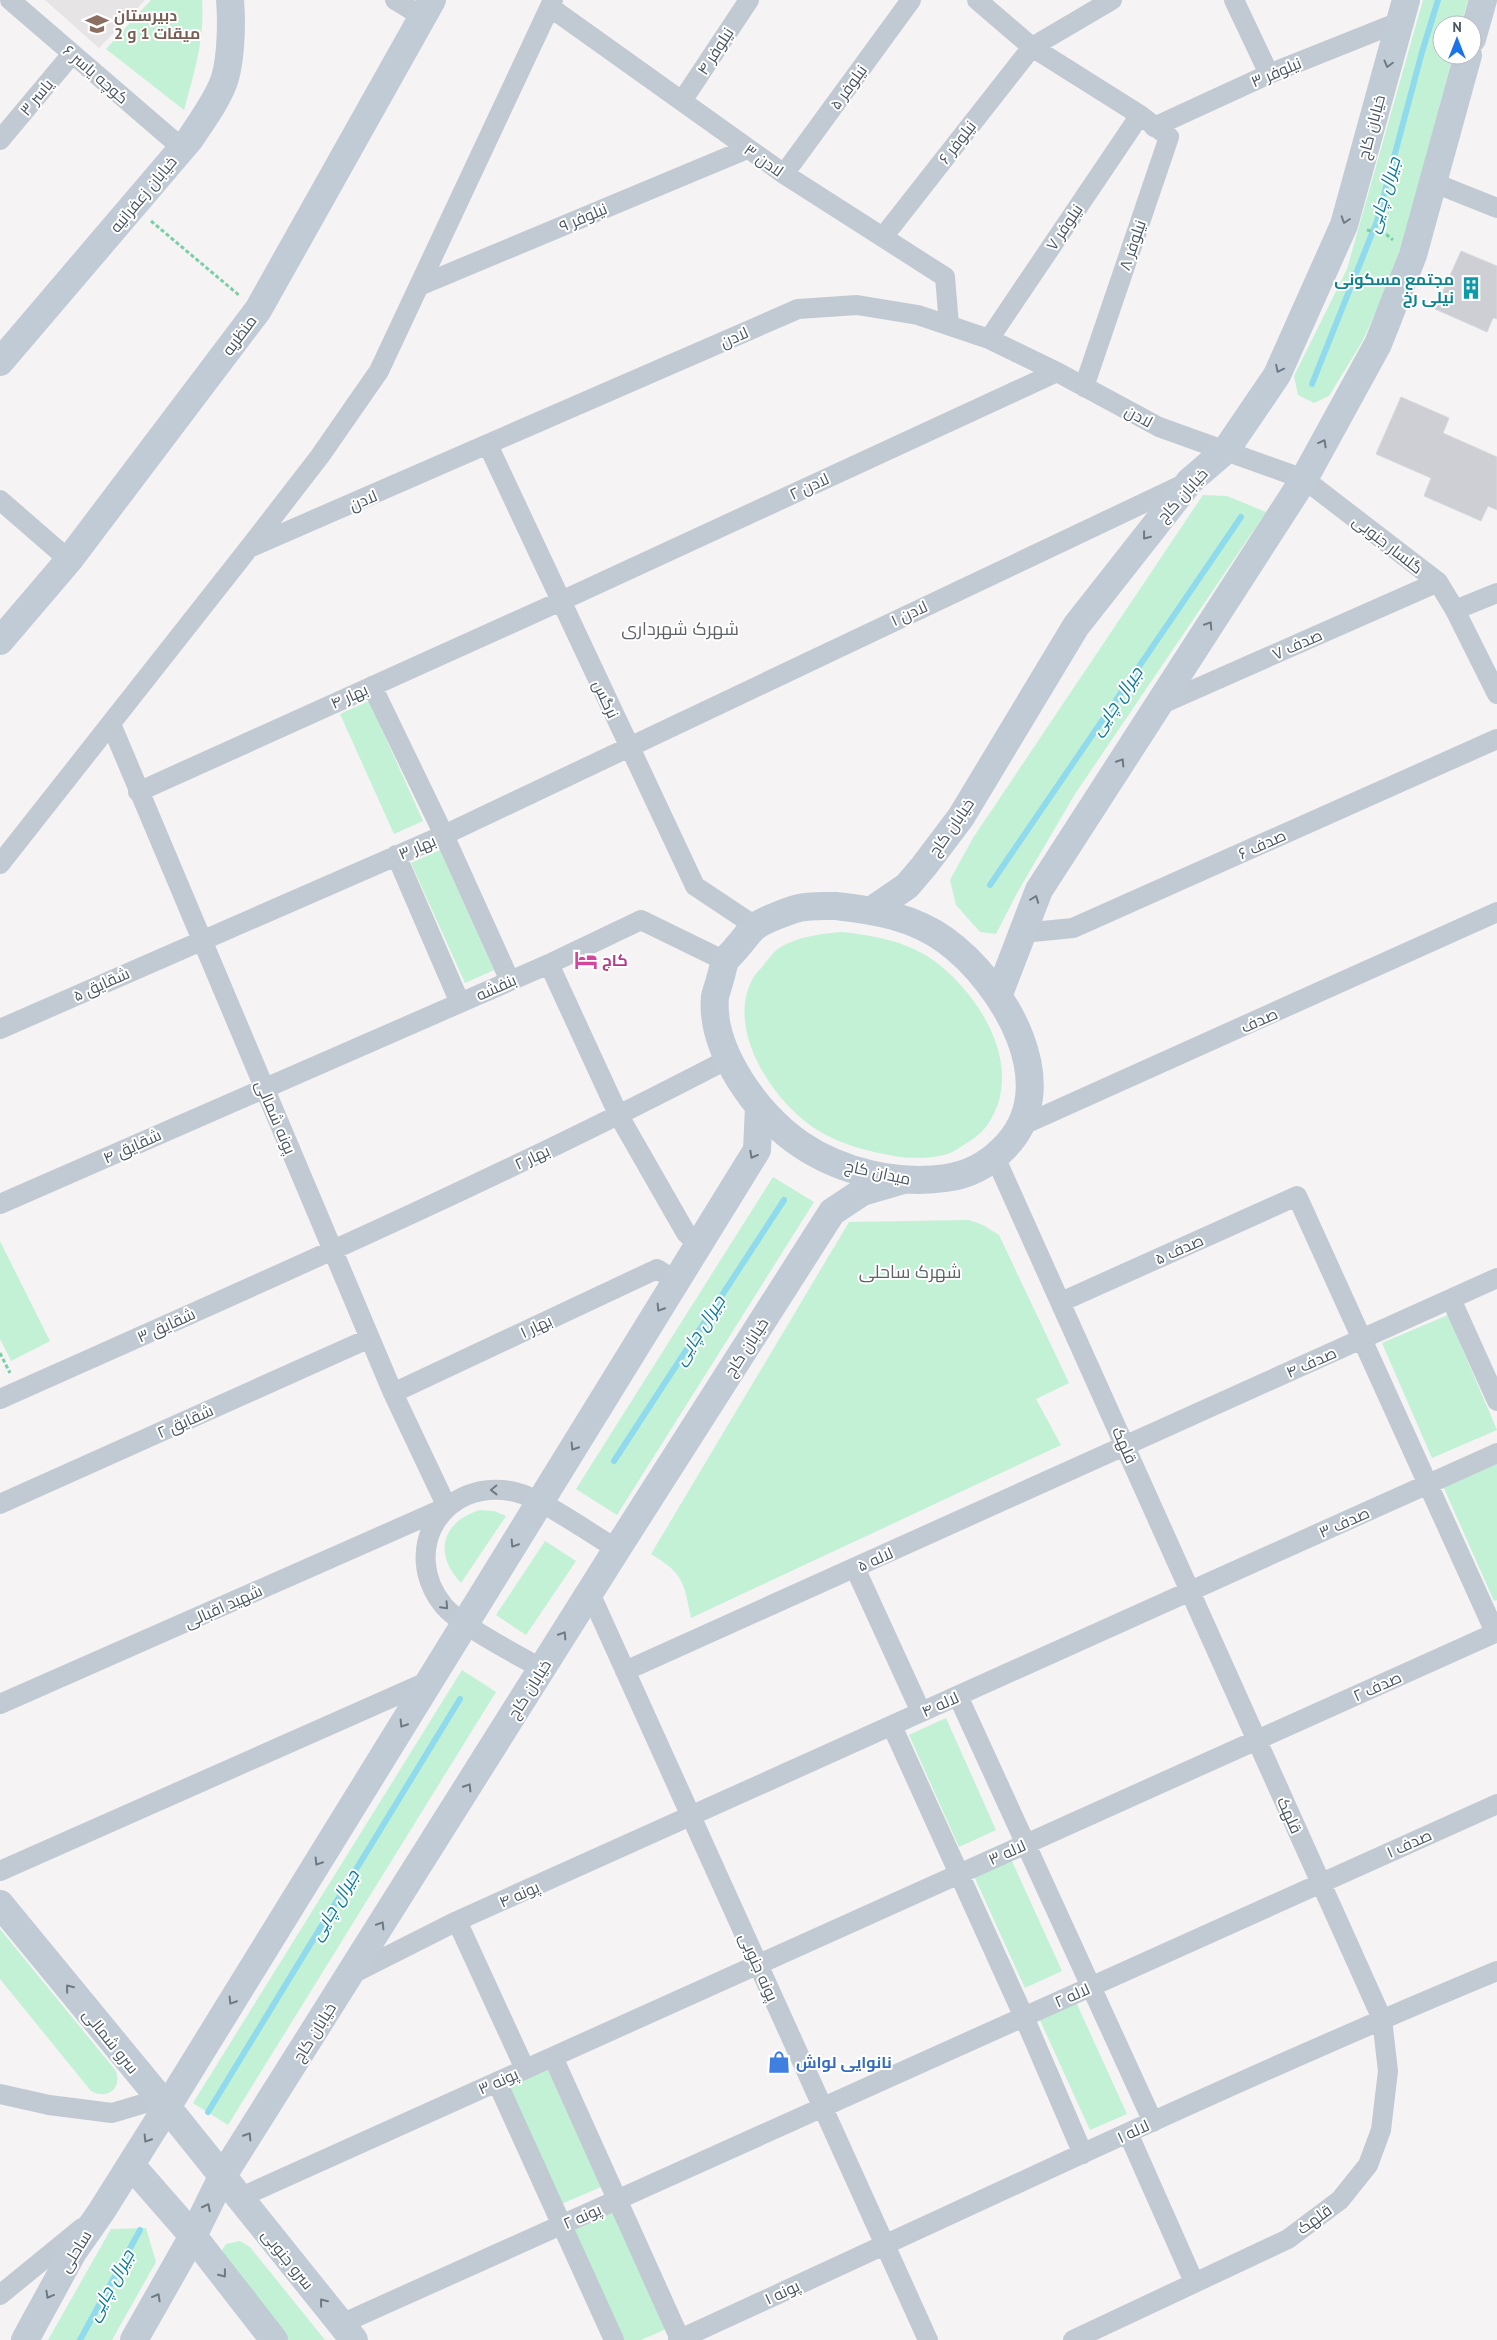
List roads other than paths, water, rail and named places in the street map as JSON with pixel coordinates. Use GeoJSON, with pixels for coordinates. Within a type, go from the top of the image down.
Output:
{"type":"FeatureCollection","features":[{"type":"Feature","properties":{"kind":"main road","name":"خیابان زعفرانیه"},"geometry":{"type":"LineString","coordinates":[[0,362],[182,148],[208,111],[225,79],[232,22],[230,0]]}},
{"type":"Feature","properties":{"kind":"main road"},"geometry":{"type":"LineString","coordinates":[[1479,15],[1483,0]]}},
{"type":"Feature","properties":{"kind":"main road","name":"منظریه"},"geometry":{"type":"LineString","coordinates":[[0,641],[69,560],[258,310],[428,8]]}},
{"type":"Feature","properties":{"kind":"main road","name":"خیابان کاج"},"geometry":{"type":"LineString","coordinates":[[872,910],[908,886],[961,817],[1076,626],[1190,481],[1226,450],[1277,375],[1344,225],[1403,11]]}},
{"type":"Feature","properties":{"kind":"main road"},"geometry":{"type":"LineString","coordinates":[[999,994],[1038,890],[1304,479],[1378,344],[1413,255],[1465,65]]}},
{"type":"Feature","properties":{"kind":"main road","name":"میدان کاج"},"geometry":{"type":"LineString","coordinates":[[836,906],[872,910],[909,921],[944,939],[974,964],[999,994],[1018,1031],[1029,1070],[1029,1099],[1021,1126],[1011,1142],[995,1157],[967,1175],[929,1181],[902,1180],[849,1169],[800,1144],[759,1107],[742,1084],[728,1059],[719,1034],[715,997],[725,962],[755,926],[799,908],[836,906]]}},
{"type":"Feature","properties":{"kind":"main road"},"geometry":{"type":"LineString","coordinates":[[274,2340],[193,2236],[131,2164],[163,2103],[429,1681],[758,1150],[759,1107]]}},
{"type":"Feature","properties":{"kind":"main road","name":"خیابان کاج"},"geometry":{"type":"LineString","coordinates":[[193,2236],[230,2188],[349,1975],[832,1212],[862,1192],[902,1180]]}},
{"type":"Feature","properties":{"kind":"main road","name":"سرو شمالی"},"geometry":{"type":"LineString","coordinates":[[0,1904],[230,2188]]}},
{"type":"Feature","properties":{"kind":"main road","name":"ساحلی"},"geometry":{"type":"LineString","coordinates":[[25,2340],[73,2252],[131,2164]]}},
{"type":"Feature","properties":{"kind":"main road","name":"سرو جنوبی"},"geometry":{"type":"LineString","coordinates":[[230,2188],[348,2332]]}},
{"type":"Feature","properties":{"kind":"main road"},"geometry":{"type":"LineString","coordinates":[[134,2340],[193,2236]]}},
{"type":"Feature","properties":{"kind":"street","name":"کوچه یاسر ۶"},"geometry":{"type":"LineString","coordinates":[[10,0],[182,148]]}},
{"type":"Feature","properties":{"kind":"street"},"geometry":{"type":"LineString","coordinates":[[395,0],[428,8]]}},
{"type":"Feature","properties":{"kind":"street","name":"نیلوفر ۴"},"geometry":{"type":"LineString","coordinates":[[682,101],[749,0]]}},
{"type":"Feature","properties":{"kind":"street","name":"نیلوفر ۵"},"geometry":{"type":"LineString","coordinates":[[784,174],[911,0]]}},
{"type":"Feature","properties":{"kind":"street"},"geometry":{"type":"LineString","coordinates":[[977,0],[1032,47],[1147,121]]}},
{"type":"Feature","properties":{"kind":"street"},"geometry":{"type":"LineString","coordinates":[[1032,47],[1112,0]]}},
{"type":"Feature","properties":{"kind":"street"},"geometry":{"type":"LineString","coordinates":[[1234,0],[1269,74]]}},
{"type":"Feature","properties":{"kind":"street"},"geometry":{"type":"LineString","coordinates":[[0,864],[320,456],[379,371],[551,3]]}},
{"type":"Feature","properties":{"kind":"street","name":"لادن ۳"},"geometry":{"type":"LineString","coordinates":[[551,3],[784,174],[945,277],[949,325]]}},
{"type":"Feature","properties":{"kind":"street","name":"نیلوفر ۳"},"geometry":{"type":"LineString","coordinates":[[1147,121],[1269,74],[1403,11]]}},
{"type":"Feature","properties":{"kind":"street","name":"نیلوفر ۶"},"geometry":{"type":"LineString","coordinates":[[883,237],[1032,47]]}},
{"type":"Feature","properties":{"kind":"street","name":"یاسر ۳"},"geometry":{"type":"LineString","coordinates":[[0,140],[72,54]]}},
{"type":"Feature","properties":{"kind":"street","name":"نیلوفر ۷"},"geometry":{"type":"LineString","coordinates":[[989,339],[1147,121]]}},
{"type":"Feature","properties":{"kind":"street","name":"نیلوفر ۸"},"geometry":{"type":"LineString","coordinates":[[1084,387],[1169,137],[1147,121]]}},
{"type":"Feature","properties":{"kind":"street","name":"نیلوفر ۹"},"geometry":{"type":"LineString","coordinates":[[419,286],[747,148]]}},
{"type":"Feature","properties":{"kind":"street"},"geometry":{"type":"LineString","coordinates":[[1432,182],[1497,208]]}},
{"type":"Feature","properties":{"kind":"street","name":"لادن"},"geometry":{"type":"LineString","coordinates":[[249,548],[488,446],[798,309],[857,305],[918,315],[949,325],[989,339],[1057,372],[1159,427],[1226,450]]}},
{"type":"Feature","properties":{"kind":"street","name":"لادن ۲"},"geometry":{"type":"LineString","coordinates":[[561,601],[1057,372]]}},
{"type":"Feature","properties":{"kind":"street","name":"نرگس"},"geometry":{"type":"LineString","coordinates":[[488,446],[695,886],[755,926]]}},
{"type":"Feature","properties":{"kind":"street","name":"گلسار جنوبی"},"geometry":{"type":"LineString","coordinates":[[1226,450],[1304,479],[1438,582],[1455,610],[1497,694]]}},
{"type":"Feature","properties":{"kind":"street","name":"لادن ۱"},"geometry":{"type":"LineString","coordinates":[[628,746],[1190,481]]}},
{"type":"Feature","properties":{"kind":"street"},"geometry":{"type":"LineString","coordinates":[[0,500],[69,560]]}},
{"type":"Feature","properties":{"kind":"street","name":"صدف ۷"},"geometry":{"type":"LineString","coordinates":[[1157,706],[1438,582]]}},
{"type":"Feature","properties":{"kind":"street"},"geometry":{"type":"LineString","coordinates":[[1455,610],[1497,593]]}},
{"type":"Feature","properties":{"kind":"street","name":"بهار ۴"},"geometry":{"type":"LineString","coordinates":[[138,792],[561,601]]}},
{"type":"Feature","properties":{"kind":"street"},"geometry":{"type":"LineString","coordinates":[[372,686],[444,835],[510,981]]}},
{"type":"Feature","properties":{"kind":"street","name":"پونه شمالی"},"geometry":{"type":"LineString","coordinates":[[111,724],[138,792],[393,1393],[447,1507]]}},
{"type":"Feature","properties":{"kind":"street","name":"صدف ۶"},"geometry":{"type":"LineString","coordinates":[[1022,932],[1073,928],[1497,739]]}},
{"type":"Feature","properties":{"kind":"street","name":"بهار ۳"},"geometry":{"type":"LineString","coordinates":[[201,940],[444,835],[628,746]]}},
{"type":"Feature","properties":{"kind":"street"},"geometry":{"type":"LineString","coordinates":[[396,855],[460,1003]]}},
{"type":"Feature","properties":{"kind":"street","name":"صدف"},"geometry":{"type":"LineString","coordinates":[[1021,1126],[1497,912]]}},
{"type":"Feature","properties":{"kind":"street","name":"بنفشه"},"geometry":{"type":"LineString","coordinates":[[264,1088],[549,964],[641,920],[725,962]]}},
{"type":"Feature","properties":{"kind":"street","name":"شقایق ۵"},"geometry":{"type":"LineString","coordinates":[[0,1029],[201,940]]}},
{"type":"Feature","properties":{"kind":"street"},"geometry":{"type":"LineString","coordinates":[[549,964],[619,1116],[686,1233],[699,1244]]}},
{"type":"Feature","properties":{"kind":"street","name":"بهار ۲"},"geometry":{"type":"LineString","coordinates":[[333,1250],[619,1116],[728,1059]]}},
{"type":"Feature","properties":{"kind":"street","name":"شقایق ۴"},"geometry":{"type":"LineString","coordinates":[[0,1204],[264,1088]]}},
{"type":"Feature","properties":{"kind":"street","name":"قلهک"},"geometry":{"type":"LineString","coordinates":[[995,1157],[1382,2019],[1388,2071],[1381,2130],[1368,2165],[1340,2200],[1288,2238],[1073,2340]]}},
{"type":"Feature","properties":{"kind":"street","name":"صدف ۵"},"geometry":{"type":"LineString","coordinates":[[1061,1302],[1297,1196],[1362,1339]]}},
{"type":"Feature","properties":{"kind":"street","name":"شقایق ۳"},"geometry":{"type":"LineString","coordinates":[[0,1399],[333,1250]]}},
{"type":"Feature","properties":{"kind":"street","name":"بهار ۱"},"geometry":{"type":"LineString","coordinates":[[393,1393],[657,1268],[676,1281]]}},
{"type":"Feature","properties":{"kind":"street","name":"صدف ۴"},"geometry":{"type":"LineString","coordinates":[[1125,1446],[1497,1278]]}},
{"type":"Feature","properties":{"kind":"street"},"geometry":{"type":"LineString","coordinates":[[1451,1299],[1497,1401]]}},
{"type":"Feature","properties":{"kind":"street","name":"شقایق ۲"},"geometry":{"type":"LineString","coordinates":[[0,1504],[370,1338]]}},
{"type":"Feature","properties":{"kind":"street"},"geometry":{"type":"LineString","coordinates":[[1362,1339],[1496,1632]]}},
{"type":"Feature","properties":{"kind":"street","name":"لاله ۵"},"geometry":{"type":"LineString","coordinates":[[625,1671],[1125,1446]]}},
{"type":"Feature","properties":{"kind":"street","name":"صدف ۳"},"geometry":{"type":"LineString","coordinates":[[1190,1590],[1497,1453]]}},
{"type":"Feature","properties":{"kind":"street"},"geometry":{"type":"LineString","coordinates":[[542,1669],[465,1623],[445,1608],[431,1588],[425,1566],[426,1543],[435,1521],[447,1507],[471,1492],[494,1488],[517,1492],[540,1503],[617,1549]]}},
{"type":"Feature","properties":{"kind":"street","name":"شهید اقبالی"},"geometry":{"type":"LineString","coordinates":[[0,1704],[447,1507]]}},
{"type":"Feature","properties":{"kind":"street"},"geometry":{"type":"LineString","coordinates":[[855,1568],[921,1712]]}},
{"type":"Feature","properties":{"kind":"street","name":"لاله ۴"},"geometry":{"type":"LineString","coordinates":[[691,1816],[1190,1590]]}},
{"type":"Feature","properties":{"kind":"street","name":"پونه جنوبی"},"geometry":{"type":"LineString","coordinates":[[590,1593],[928,2340]]}},
{"type":"Feature","properties":{"kind":"street","name":"صدف ۲"},"geometry":{"type":"LineString","coordinates":[[1257,1740],[1496,1632]]}},
{"type":"Feature","properties":{"kind":"street"},"geometry":{"type":"LineString","coordinates":[[0,1872],[429,1681]]}},
{"type":"Feature","properties":{"kind":"street"},"geometry":{"type":"LineString","coordinates":[[958,1696],[1153,2122]]}},
{"type":"Feature","properties":{"kind":"street"},"geometry":{"type":"LineString","coordinates":[[892,1726],[1024,2017],[1083,2154]]}},
{"type":"Feature","properties":{"kind":"street","name":"لاله ۳"},"geometry":{"type":"LineString","coordinates":[[758,1964],[1257,1740]]}},
{"type":"Feature","properties":{"kind":"street","name":"صدف ۱"},"geometry":{"type":"LineString","coordinates":[[1321,1883],[1497,1804]]}},
{"type":"Feature","properties":{"kind":"street","name":"پونه ۴"},"geometry":{"type":"LineString","coordinates":[[349,1975],[457,1921],[691,1816]]}},
{"type":"Feature","properties":{"kind":"street","name":"لاله ۲"},"geometry":{"type":"LineString","coordinates":[[823,2107],[1321,1883]]}},
{"type":"Feature","properties":{"kind":"street"},"geometry":{"type":"LineString","coordinates":[[457,1921],[525,2069]]}},
{"type":"Feature","properties":{"kind":"street","name":"پونه ۳"},"geometry":{"type":"LineString","coordinates":[[230,2188],[496,2082],[758,1964]]}},
{"type":"Feature","properties":{"kind":"street","name":"لاله ۱"},"geometry":{"type":"LineString","coordinates":[[885,2245],[1382,2019],[1497,1971]]}},
{"type":"Feature","properties":{"kind":"street"},"geometry":{"type":"LineString","coordinates":[[553,2057],[679,2340]]}},
{"type":"Feature","properties":{"kind":"street"},"geometry":{"type":"LineString","coordinates":[[496,2082],[614,2340]]}},
{"type":"Feature","properties":{"kind":"street"},"geometry":{"type":"LineString","coordinates":[[0,2094],[49,2105],[112,2113],[163,2103]]}},
{"type":"Feature","properties":{"kind":"street","name":"پونه ۲"},"geometry":{"type":"LineString","coordinates":[[348,2332],[562,2225],[823,2107]]}},
{"type":"Feature","properties":{"kind":"street"},"geometry":{"type":"LineString","coordinates":[[1128,2133],[1190,2273]]}},
{"type":"Feature","properties":{"kind":"street"},"geometry":{"type":"LineString","coordinates":[[0,2295],[101,2212]]}},
{"type":"Feature","properties":{"kind":"street","name":"پونه ۱"},"geometry":{"type":"LineString","coordinates":[[679,2340],[885,2245]]}},
{"type":"Feature","properties":{"kind":"waterway","name":"جیرال چایی"},"geometry":{"type":"LineString","coordinates":[[1312,384],[1377,221],[1422,52],[1438,0]]}},
{"type":"Feature","properties":{"kind":"waterway","name":"جیرال چایی"},"geometry":{"type":"LineString","coordinates":[[990,885],[1241,517]]}},
{"type":"Feature","properties":{"kind":"waterway","name":"جیرال چایی"},"geometry":{"type":"LineString","coordinates":[[614,1461],[784,1200]]}},
{"type":"Feature","properties":{"kind":"waterway","name":"جیرال چایی"},"geometry":{"type":"LineString","coordinates":[[208,2112],[460,1699]]}},
{"type":"Feature","properties":{"kind":"waterway","name":"جیرال چایی"},"geometry":{"type":"LineString","coordinates":[[80,2340],[140,2230]]}},
{"type":"Feature","properties":{"kind":"place","name":"دبیرستان میقات 1 و 2"},"geometry":{"type":"Point","coordinates":[97,24]}},
{"type":"Feature","properties":{"kind":"place","name":"مجتمع مسکونی نیلی رخ"},"geometry":{"type":"Point","coordinates":[1471,288]}},
{"type":"Feature","properties":{"kind":"place","name":"کاج"},"geometry":{"type":"Point","coordinates":[586,960]}},
{"type":"Feature","properties":{"kind":"place","name":"نانوایی لواش"},"geometry":{"type":"Point","coordinates":[779,2062]}},
{"type":"Feature","properties":{"kind":"district","name":"شهرک شهرداری"},"geometry":{"type":"Point","coordinates":[680,628]}},
{"type":"Feature","properties":{"kind":"district","name":"شهرک ساحلی"},"geometry":{"type":"Point","coordinates":[910,1271]}}]}
